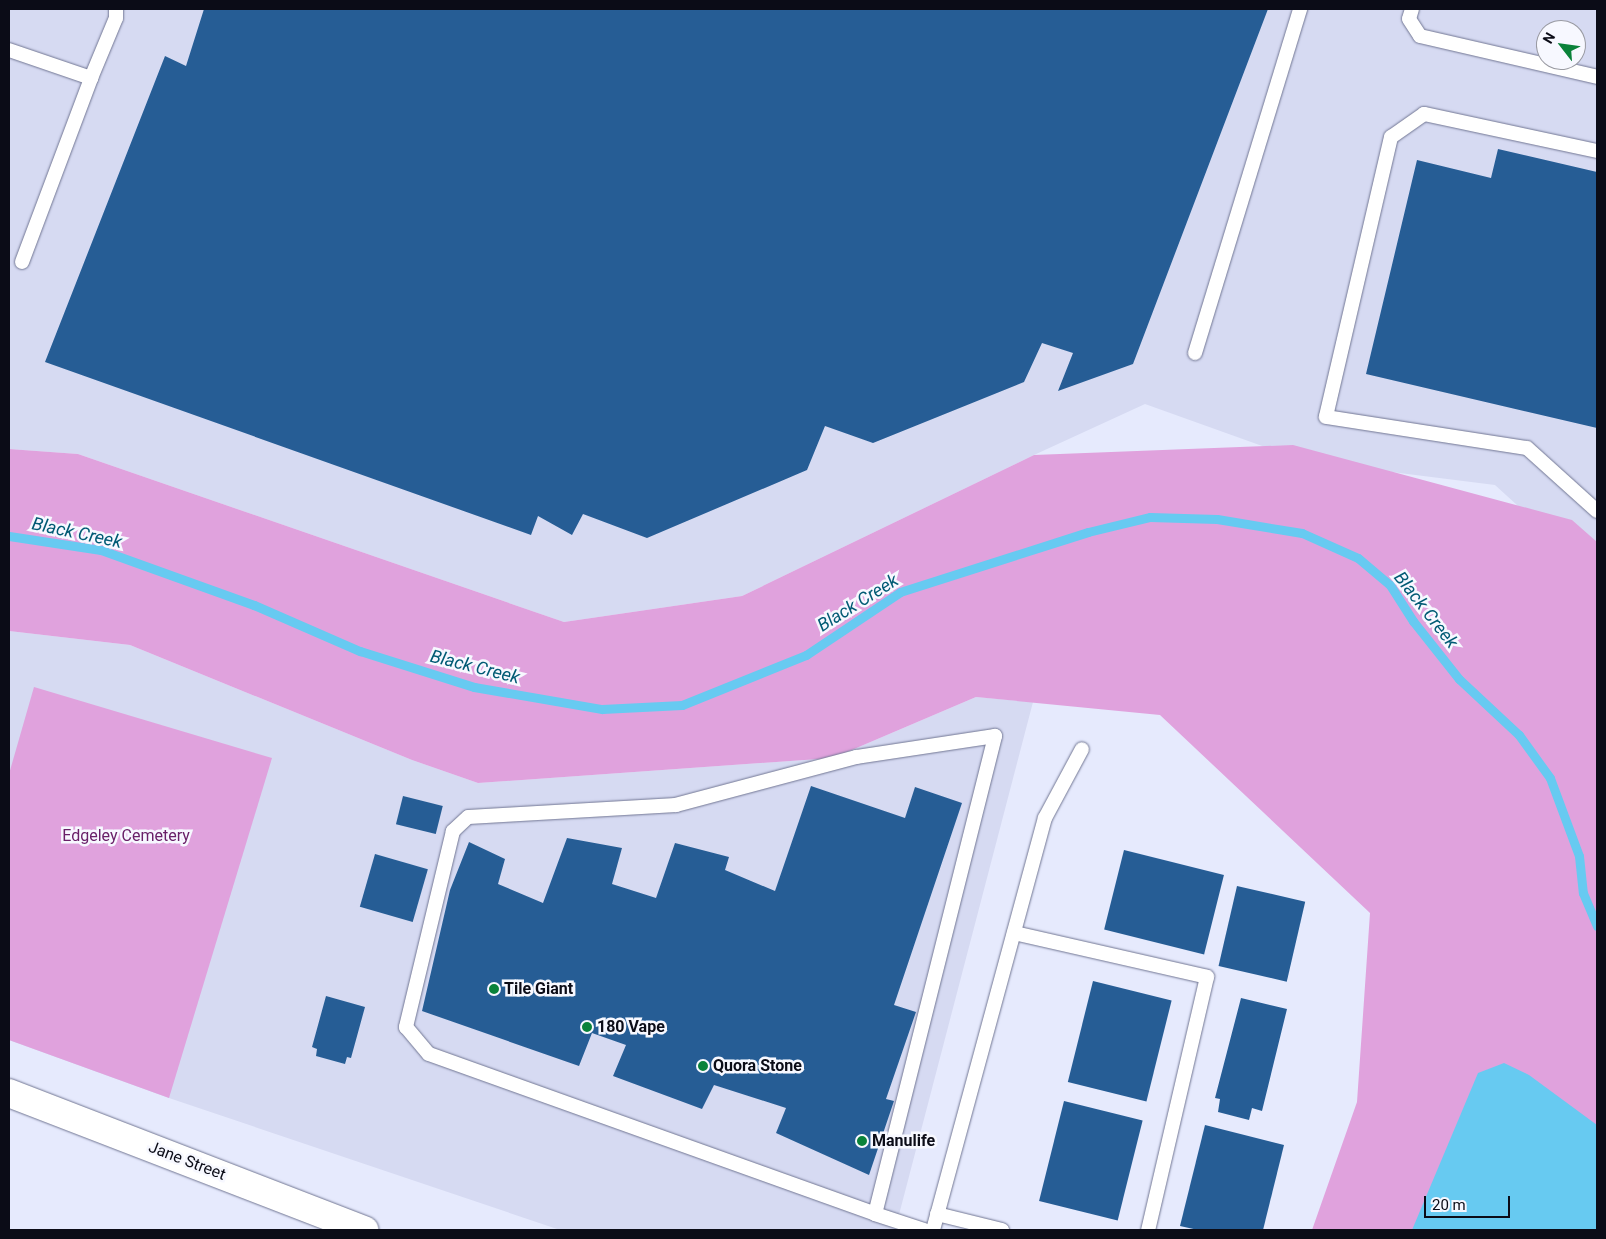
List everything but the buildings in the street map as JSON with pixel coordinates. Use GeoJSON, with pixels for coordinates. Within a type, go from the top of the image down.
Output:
{"type":"FeatureCollection","features":[{"type":"Feature","properties":{"kind":"main road","name":"Jane Street"},"geometry":{"type":"LineString","coordinates":[[9,1093],[364,1230]]}},
{"type":"Feature","properties":{"kind":"lane"},"geometry":{"type":"LineString","coordinates":[[22,262],[91,78],[116,18],[116,9]]}},
{"type":"Feature","properties":{"kind":"lane"},"geometry":{"type":"LineString","coordinates":[[1195,353],[1300,9]]}},
{"type":"Feature","properties":{"kind":"lane"},"geometry":{"type":"LineString","coordinates":[[1412,9],[1409,20],[1420,36],[1597,77]]}},
{"type":"Feature","properties":{"kind":"lane"},"geometry":{"type":"LineString","coordinates":[[9,50],[91,78]]}},
{"type":"Feature","properties":{"kind":"lane"},"geometry":{"type":"LineString","coordinates":[[1597,151],[1424,114],[1391,136],[1326,417],[1527,448],[1597,511]]}},
{"type":"Feature","properties":{"kind":"lane"},"geometry":{"type":"LineString","coordinates":[[875,1214],[995,736],[856,757],[676,805],[468,817],[453,831],[406,1027],[428,1054],[875,1214],[924,1230]]}},
{"type":"Feature","properties":{"kind":"lane"},"geometry":{"type":"LineString","coordinates":[[933,1230],[1045,818],[1082,749]]}},
{"type":"Feature","properties":{"kind":"lane"},"geometry":{"type":"LineString","coordinates":[[1014,933],[1207,977],[1148,1230]]}},
{"type":"Feature","properties":{"kind":"lane"},"geometry":{"type":"LineString","coordinates":[[937,1214],[1002,1230]]}},
{"type":"Feature","properties":{"kind":"shaded area"},"geometry":{"type":"Polygon","coordinates":[[[9,9],[1597,9],[1597,578],[1495,485],[1304,461],[1145,404],[1034,455],[742,596],[564,622],[78,454],[9,449],[9,9]]]}},
{"type":"Feature","properties":{"kind":"shaded area"},"geometry":{"type":"Polygon","coordinates":[[[9,631],[130,645],[412,760],[478,783],[833,758],[976,697],[1033,702],[895,1230],[560,1230],[169,1098],[9,1040],[9,631]]]}},
{"type":"Feature","properties":{"kind":"green space"},"geometry":{"type":"Polygon","coordinates":[[[1293,445],[1572,520],[1597,542],[1597,1230],[1312,1230],[1357,1102],[1370,913],[1160,715],[976,697],[833,758],[478,783],[412,760],[130,645],[9,631],[9,449],[78,454],[564,622],[742,596],[1034,455],[1293,445]]]}},
{"type":"Feature","properties":{"kind":"green space","name":"Edgeley Cemetery"},"geometry":{"type":"Polygon","coordinates":[[[34,687],[272,758],[169,1098],[9,1040],[9,774],[34,687]]]}},
{"type":"Feature","properties":{"kind":"water"},"geometry":{"type":"Polygon","coordinates":[[[1504,1063],[1529,1075],[1597,1125],[1597,1230],[1412,1230],[1478,1073],[1504,1063]]]}},
{"type":"Feature","properties":{"kind":"waterway","name":"Black Creek"},"geometry":{"type":"LineString","coordinates":[[9,536],[101,550],[254,605],[360,651],[474,687],[602,709],[682,705],[806,655],[900,592],[1088,532],[1150,517],[1217,519],[1302,533],[1358,558],[1390,585],[1413,621],[1459,679],[1519,735],[1550,778],[1579,856],[1583,893],[1597,926]]}},
{"type":"Feature","properties":{"kind":"place","name":"Tile Giant"},"geometry":{"type":"Point","coordinates":[494,989]}},
{"type":"Feature","properties":{"kind":"place","name":"180 Vape"},"geometry":{"type":"Point","coordinates":[587,1027]}},
{"type":"Feature","properties":{"kind":"place","name":"Quora Stone"},"geometry":{"type":"Point","coordinates":[703,1066]}},
{"type":"Feature","properties":{"kind":"place","name":"Manulife"},"geometry":{"type":"Point","coordinates":[862,1141]}}]}
